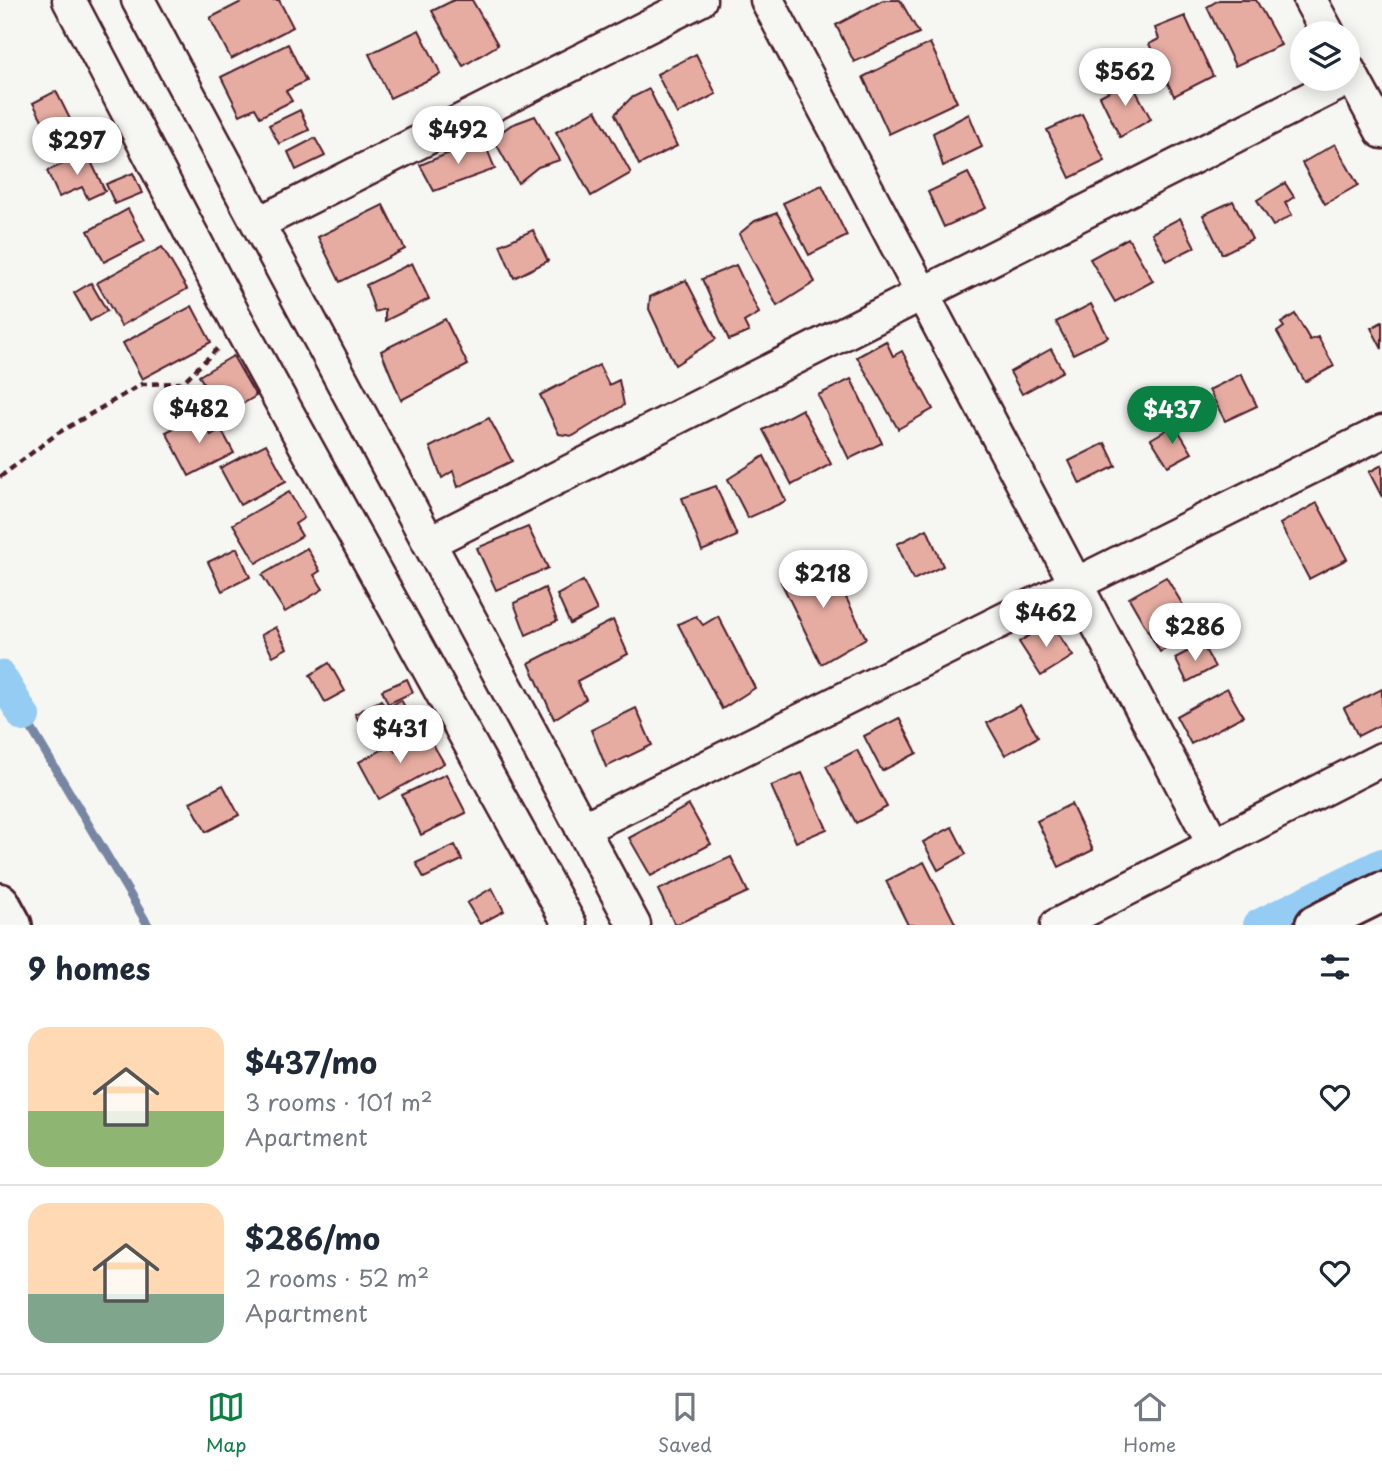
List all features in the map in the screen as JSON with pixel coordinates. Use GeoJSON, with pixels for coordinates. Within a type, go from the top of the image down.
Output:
{"type":"FeatureCollection","features":[{"type":"Feature","properties":{"kind":"street"},"geometry":{"type":"LineString","coordinates":[[69,0],[240,327],[570,925]]}},
{"type":"Feature","properties":{"kind":"street"},"geometry":{"type":"LineString","coordinates":[[138,0],[634,925]]}},
{"type":"Feature","properties":{"kind":"street"},"geometry":{"type":"LineString","coordinates":[[259,223],[700,0]]}},
{"type":"Feature","properties":{"kind":"street"},"geometry":{"type":"LineString","coordinates":[[767,0],[1214,845]]}},
{"type":"Feature","properties":{"kind":"street"},"geometry":{"type":"LineString","coordinates":[[1310,0],[1321,21]]}},
{"type":"Feature","properties":{"kind":"street"},"geometry":{"type":"LineString","coordinates":[[430,542],[923,294],[1315,91]]}},
{"type":"Feature","properties":{"kind":"street"},"geometry":{"type":"LineString","coordinates":[[1360,91],[1382,132]]}},
{"type":"Feature","properties":{"kind":"street"},"geometry":{"type":"LineString","coordinates":[[582,829],[1382,432]]}},
{"type":"Feature","properties":{"kind":"street"},"geometry":{"type":"LineString","coordinates":[[1057,925],[1382,759]]}},
{"type":"Feature","properties":{"kind":"street"},"geometry":{"type":"LineString","coordinates":[[1321,923],[1378,894]]}},
{"type":"Feature","properties":{"kind":"street"},"geometry":{"type":"LineString","coordinates":[[0,903],[12,925]]}},
{"type":"Feature","properties":{"kind":"path"},"geometry":{"type":"LineString","coordinates":[[0,477],[58,433],[142,384],[182,383],[240,327]]}},
{"type":"Feature","properties":{"kind":"building"},"geometry":{"type":"Polygon","coordinates":[[[245,0],[279,0],[293,27],[231,59],[210,18],[245,0]]]}},
{"type":"Feature","properties":{"kind":"building"},"geometry":{"type":"Polygon","coordinates":[[[454,0],[472,0],[498,45],[463,66],[432,11],[454,0]]]}},
{"type":"Feature","properties":{"kind":"building"},"geometry":{"type":"Polygon","coordinates":[[[883,0],[900,0],[919,33],[854,62],[836,25],[883,0]]]}},
{"type":"Feature","properties":{"kind":"building"},"geometry":{"type":"Polygon","coordinates":[[[1219,0],[1256,0],[1281,45],[1235,66],[1207,7],[1219,0]]]}},
{"type":"Feature","properties":{"kind":"building"},"geometry":{"type":"Polygon","coordinates":[[[1185,16],[1213,76],[1174,96],[1149,44],[1159,39],[1155,28],[1185,16]]]}},
{"type":"Feature","properties":{"kind":"building"},"geometry":{"type":"Polygon","coordinates":[[[419,30],[441,74],[390,98],[369,54],[419,30]]]}},
{"type":"Feature","properties":{"kind":"building"},"geometry":{"type":"Polygon","coordinates":[[[930,43],[957,102],[889,134],[863,77],[930,43]]]}},
{"type":"Feature","properties":{"kind":"building"},"geometry":{"type":"Polygon","coordinates":[[[288,44],[306,81],[286,91],[292,101],[260,117],[255,108],[240,115],[221,77],[288,44]]]}},
{"type":"Feature","properties":{"kind":"building"},"geometry":{"type":"Polygon","coordinates":[[[696,54],[716,94],[677,114],[657,74],[696,54]]]}},
{"type":"Feature","properties":{"kind":"building"},"geometry":{"type":"Polygon","coordinates":[[[1130,80],[1151,119],[1120,137],[1100,96],[1130,80]]]}},
{"type":"Feature","properties":{"kind":"building"},"geometry":{"type":"Polygon","coordinates":[[[649,89],[677,146],[639,165],[615,114],[631,98],[649,89]]]}},
{"type":"Feature","properties":{"kind":"building"},"geometry":{"type":"Polygon","coordinates":[[[56,91],[74,127],[52,139],[33,103],[56,91]]]}},
{"type":"Feature","properties":{"kind":"building"},"geometry":{"type":"Polygon","coordinates":[[[300,110],[309,130],[279,144],[269,125],[300,110]]]}},
{"type":"Feature","properties":{"kind":"building"},"geometry":{"type":"Polygon","coordinates":[[[596,110],[631,173],[591,196],[556,132],[596,110]]]}},
{"type":"Feature","properties":{"kind":"building"},"geometry":{"type":"Polygon","coordinates":[[[969,114],[982,147],[943,166],[933,133],[969,114]]]}},
{"type":"Feature","properties":{"kind":"building"},"geometry":{"type":"Polygon","coordinates":[[[1082,114],[1105,161],[1070,178],[1047,130],[1082,114]]]}},
{"type":"Feature","properties":{"kind":"building"},"geometry":{"type":"Polygon","coordinates":[[[535,116],[560,160],[538,167],[518,183],[493,138],[511,125],[535,116]]]}},
{"type":"Feature","properties":{"kind":"building"},"geometry":{"type":"Polygon","coordinates":[[[315,138],[325,156],[296,170],[288,152],[315,138]]]}},
{"type":"Feature","properties":{"kind":"building"},"geometry":{"type":"Polygon","coordinates":[[[483,139],[495,169],[434,191],[420,165],[483,139]]]}},
{"type":"Feature","properties":{"kind":"building"},"geometry":{"type":"Polygon","coordinates":[[[1335,144],[1358,185],[1325,204],[1302,163],[1335,144]]]}},
{"type":"Feature","properties":{"kind":"building"},"geometry":{"type":"Polygon","coordinates":[[[87,153],[105,191],[88,199],[82,187],[59,197],[47,171],[87,153]]]}},
{"type":"Feature","properties":{"kind":"building"},"geometry":{"type":"Polygon","coordinates":[[[133,173],[142,193],[115,204],[106,184],[133,173]]]}},
{"type":"Feature","properties":{"kind":"building"},"geometry":{"type":"Polygon","coordinates":[[[968,173],[986,208],[944,227],[928,192],[968,173]]]}},
{"type":"Feature","properties":{"kind":"building"},"geometry":{"type":"Polygon","coordinates":[[[1285,183],[1294,197],[1285,203],[1292,215],[1273,226],[1257,200],[1285,183]]]}},
{"type":"Feature","properties":{"kind":"building"},"geometry":{"type":"Polygon","coordinates":[[[822,185],[847,236],[809,255],[783,203],[822,185]]]}},
{"type":"Feature","properties":{"kind":"building"},"geometry":{"type":"Polygon","coordinates":[[[1233,201],[1252,239],[1222,254],[1203,215],[1233,201]]]}},
{"type":"Feature","properties":{"kind":"building"},"geometry":{"type":"Polygon","coordinates":[[[383,205],[405,249],[340,282],[318,237],[383,205]]]}},
{"type":"Feature","properties":{"kind":"building"},"geometry":{"type":"Polygon","coordinates":[[[128,209],[145,241],[104,262],[88,231],[128,209]]]}},
{"type":"Feature","properties":{"kind":"building"},"geometry":{"type":"Polygon","coordinates":[[[777,213],[815,282],[777,306],[739,234],[755,221],[777,213]]]}},
{"type":"Feature","properties":{"kind":"building"},"geometry":{"type":"Polygon","coordinates":[[[1180,218],[1195,247],[1167,261],[1152,233],[1180,218]]]}},
{"type":"Feature","properties":{"kind":"building"},"geometry":{"type":"Polygon","coordinates":[[[533,230],[548,261],[514,278],[500,245],[533,230]]]}},
{"type":"Feature","properties":{"kind":"building"},"geometry":{"type":"Polygon","coordinates":[[[1128,238],[1153,281],[1115,302],[1090,259],[1128,238]]]}},
{"type":"Feature","properties":{"kind":"building"},"geometry":{"type":"Polygon","coordinates":[[[162,247],[187,289],[121,326],[97,283],[162,247]]]}},
{"type":"Feature","properties":{"kind":"building"},"geometry":{"type":"Polygon","coordinates":[[[412,263],[429,299],[385,321],[385,309],[375,312],[366,285],[412,263]]]}},
{"type":"Feature","properties":{"kind":"building"},"geometry":{"type":"Polygon","coordinates":[[[736,265],[759,313],[744,322],[749,332],[729,340],[702,279],[736,265]]]}},
{"type":"Feature","properties":{"kind":"building"},"geometry":{"type":"Polygon","coordinates":[[[686,280],[716,339],[675,365],[649,309],[650,297],[686,280]]]}},
{"type":"Feature","properties":{"kind":"building"},"geometry":{"type":"Polygon","coordinates":[[[91,283],[107,311],[90,321],[74,293],[91,283]]]}},
{"type":"Feature","properties":{"kind":"building"},"geometry":{"type":"Polygon","coordinates":[[[1091,304],[1108,337],[1073,354],[1056,322],[1091,304]]]}},
{"type":"Feature","properties":{"kind":"building"},"geometry":{"type":"Polygon","coordinates":[[[192,306],[211,342],[142,379],[123,343],[192,306]]]}},
{"type":"Feature","properties":{"kind":"building"},"geometry":{"type":"Polygon","coordinates":[[[1295,314],[1310,340],[1318,337],[1334,366],[1305,382],[1277,332],[1284,327],[1281,323],[1295,314]]]}},
{"type":"Feature","properties":{"kind":"building"},"geometry":{"type":"Polygon","coordinates":[[[445,319],[468,365],[401,400],[381,351],[445,319]]]}},
{"type":"Feature","properties":{"kind":"building"},"geometry":{"type":"Polygon","coordinates":[[[1382,322],[1382,349],[1371,328],[1382,322]]]}},
{"type":"Feature","properties":{"kind":"building"},"geometry":{"type":"Polygon","coordinates":[[[886,341],[893,356],[902,351],[933,409],[898,429],[857,357],[886,341]]]}},
{"type":"Feature","properties":{"kind":"building"},"geometry":{"type":"Polygon","coordinates":[[[1051,349],[1063,371],[1022,394],[1010,372],[1051,349]]]}},
{"type":"Feature","properties":{"kind":"building"},"geometry":{"type":"Polygon","coordinates":[[[233,356],[256,396],[212,422],[193,389],[203,382],[199,376],[233,356]]]}},
{"type":"Feature","properties":{"kind":"building"},"geometry":{"type":"Polygon","coordinates":[[[599,365],[609,385],[619,380],[624,405],[573,436],[559,434],[540,395],[599,365]]]}},
{"type":"Feature","properties":{"kind":"building"},"geometry":{"type":"Polygon","coordinates":[[[1241,374],[1257,406],[1225,421],[1209,390],[1241,374]]]}},
{"type":"Feature","properties":{"kind":"building"},"geometry":{"type":"Polygon","coordinates":[[[851,379],[882,443],[849,459],[818,395],[851,379]]]}},
{"type":"Feature","properties":{"kind":"building"},"geometry":{"type":"Polygon","coordinates":[[[802,409],[831,464],[792,485],[763,430],[802,409]]]}},
{"type":"Feature","properties":{"kind":"building"},"geometry":{"type":"Polygon","coordinates":[[[200,415],[211,435],[221,429],[234,453],[189,476],[166,432],[200,415]]]}},
{"type":"Feature","properties":{"kind":"building"},"geometry":{"type":"Polygon","coordinates":[[[489,418],[512,461],[458,487],[453,471],[442,478],[430,447],[489,418]]]}},
{"type":"Feature","properties":{"kind":"building"},"geometry":{"type":"Polygon","coordinates":[[[1175,425],[1192,453],[1168,466],[1151,439],[1175,425]]]}},
{"type":"Feature","properties":{"kind":"building"},"geometry":{"type":"Polygon","coordinates":[[[1105,443],[1116,466],[1080,484],[1069,461],[1105,443]]]}},
{"type":"Feature","properties":{"kind":"building"},"geometry":{"type":"Polygon","coordinates":[[[266,444],[286,481],[240,505],[220,468],[266,444]]]}},
{"type":"Feature","properties":{"kind":"building"},"geometry":{"type":"Polygon","coordinates":[[[764,456],[786,501],[748,518],[728,479],[764,456]]]}},
{"type":"Feature","properties":{"kind":"building"},"geometry":{"type":"Polygon","coordinates":[[[1382,465],[1382,497],[1369,472],[1382,465]]]}},
{"type":"Feature","properties":{"kind":"building"},"geometry":{"type":"Polygon","coordinates":[[[716,486],[737,536],[702,551],[682,498],[716,486]]]}},
{"type":"Feature","properties":{"kind":"building"},"geometry":{"type":"Polygon","coordinates":[[[289,492],[304,518],[295,524],[302,536],[256,563],[233,524],[289,492]]]}},
{"type":"Feature","properties":{"kind":"building"},"geometry":{"type":"Polygon","coordinates":[[[1317,503],[1347,559],[1309,579],[1280,524],[1317,503]]]}},
{"type":"Feature","properties":{"kind":"building"},"geometry":{"type":"Polygon","coordinates":[[[528,527],[548,568],[496,590],[477,548],[528,527]]]}},
{"type":"Feature","properties":{"kind":"building"},"geometry":{"type":"Polygon","coordinates":[[[927,529],[943,566],[913,580],[897,544],[927,529]]]}},
{"type":"Feature","properties":{"kind":"building"},"geometry":{"type":"Polygon","coordinates":[[[237,548],[250,577],[222,591],[208,562],[237,548]]]}},
{"type":"Feature","properties":{"kind":"building"},"geometry":{"type":"Polygon","coordinates":[[[307,548],[320,571],[314,575],[323,589],[285,612],[262,575],[307,548]]]}},
{"type":"Feature","properties":{"kind":"building"},"geometry":{"type":"Polygon","coordinates":[[[826,557],[866,638],[821,664],[781,582],[826,557]]]}},
{"type":"Feature","properties":{"kind":"building"},"geometry":{"type":"Polygon","coordinates":[[[1166,577],[1198,630],[1160,652],[1129,598],[1166,577]]]}},
{"type":"Feature","properties":{"kind":"building"},"geometry":{"type":"Polygon","coordinates":[[[583,581],[597,610],[570,624],[557,595],[583,581]]]}},
{"type":"Feature","properties":{"kind":"building"},"geometry":{"type":"Polygon","coordinates":[[[545,588],[557,621],[526,635],[514,603],[545,588]]]}},
{"type":"Feature","properties":{"kind":"building"},"geometry":{"type":"Polygon","coordinates":[[[696,616],[703,625],[718,616],[755,688],[722,709],[678,624],[696,616]]]}},
{"type":"Feature","properties":{"kind":"building"},"geometry":{"type":"Polygon","coordinates":[[[613,620],[628,654],[577,681],[586,699],[554,719],[529,663],[613,620]]]}},
{"type":"Feature","properties":{"kind":"building"},"geometry":{"type":"Polygon","coordinates":[[[1050,622],[1073,656],[1041,676],[1019,642],[1050,622]]]}},
{"type":"Feature","properties":{"kind":"building"},"geometry":{"type":"Polygon","coordinates":[[[276,627],[287,648],[273,656],[261,635],[276,627]]]}},
{"type":"Feature","properties":{"kind":"building"},"geometry":{"type":"Polygon","coordinates":[[[1202,644],[1215,667],[1187,682],[1175,658],[1202,644]]]}},
{"type":"Feature","properties":{"kind":"building"},"geometry":{"type":"Polygon","coordinates":[[[329,663],[345,691],[325,702],[310,675],[329,663]]]}},
{"type":"Feature","properties":{"kind":"building"},"geometry":{"type":"Polygon","coordinates":[[[407,679],[413,692],[388,704],[382,690],[407,679]]]}},
{"type":"Feature","properties":{"kind":"building"},"geometry":{"type":"Polygon","coordinates":[[[1227,688],[1243,716],[1191,744],[1176,716],[1227,688]]]}},
{"type":"Feature","properties":{"kind":"building"},"geometry":{"type":"Polygon","coordinates":[[[1382,689],[1382,724],[1358,736],[1344,708],[1382,689]]]}},
{"type":"Feature","properties":{"kind":"building"},"geometry":{"type":"Polygon","coordinates":[[[381,700],[394,724],[368,738],[355,714],[381,700]]]}},
{"type":"Feature","properties":{"kind":"building"},"geometry":{"type":"Polygon","coordinates":[[[401,700],[411,717],[399,723],[389,707],[401,700]]]}},
{"type":"Feature","properties":{"kind":"building"},"geometry":{"type":"Polygon","coordinates":[[[1020,705],[1038,737],[1005,755],[987,723],[1020,705]]]}},
{"type":"Feature","properties":{"kind":"building"},"geometry":{"type":"Polygon","coordinates":[[[636,708],[652,745],[606,767],[591,730],[636,708]]]}},
{"type":"Feature","properties":{"kind":"building"},"geometry":{"type":"Polygon","coordinates":[[[899,718],[917,753],[882,771],[864,736],[899,718]]]}},
{"type":"Feature","properties":{"kind":"building"},"geometry":{"type":"Polygon","coordinates":[[[427,734],[444,763],[379,799],[359,762],[391,745],[395,752],[427,734]]]}},
{"type":"Feature","properties":{"kind":"building"},"geometry":{"type":"Polygon","coordinates":[[[857,750],[887,807],[856,823],[826,766],[857,750]]]}},
{"type":"Feature","properties":{"kind":"building"},"geometry":{"type":"Polygon","coordinates":[[[802,773],[827,829],[796,842],[771,786],[802,773]]]}},
{"type":"Feature","properties":{"kind":"building"},"geometry":{"type":"Polygon","coordinates":[[[446,774],[466,813],[421,835],[402,795],[446,774]]]}},
{"type":"Feature","properties":{"kind":"building"},"geometry":{"type":"Polygon","coordinates":[[[223,785],[239,815],[206,832],[190,802],[223,785]]]}},
{"type":"Feature","properties":{"kind":"building"},"geometry":{"type":"Polygon","coordinates":[[[1071,804],[1093,850],[1059,867],[1037,821],[1071,804]]]}},
{"type":"Feature","properties":{"kind":"building"},"geometry":{"type":"Polygon","coordinates":[[[689,805],[711,844],[651,876],[629,838],[689,805]]]}},
{"type":"Feature","properties":{"kind":"building"},"geometry":{"type":"Polygon","coordinates":[[[952,827],[966,854],[938,870],[923,842],[952,827]]]}},
{"type":"Feature","properties":{"kind":"building"},"geometry":{"type":"Polygon","coordinates":[[[455,845],[462,860],[424,878],[416,863],[455,845]]]}},
{"type":"Feature","properties":{"kind":"building"},"geometry":{"type":"Polygon","coordinates":[[[731,857],[748,892],[675,925],[658,890],[731,857]]]}},
{"type":"Feature","properties":{"kind":"building"},"geometry":{"type":"Polygon","coordinates":[[[924,862],[956,925],[908,925],[886,881],[924,862]]]}},
{"type":"Feature","properties":{"kind":"building"},"geometry":{"type":"Polygon","coordinates":[[[492,888],[504,911],[480,924],[467,903],[492,888]]]}},
{"type":"Feature","properties":{"kind":"waterway"},"geometry":{"type":"LineString","coordinates":[[0,676],[24,716]]}},
{"type":"Feature","properties":{"kind":"waterway"},"geometry":{"type":"LineString","coordinates":[[24,716],[148,925]]}},
{"type":"Feature","properties":{"kind":"waterway"},"geometry":{"type":"LineString","coordinates":[[1259,925],[1382,864]]}},
{"type":"Feature","properties":{"kind":"waterway"},"geometry":{"type":"LineString","coordinates":[[1338,885],[1346,899]]}}]}
